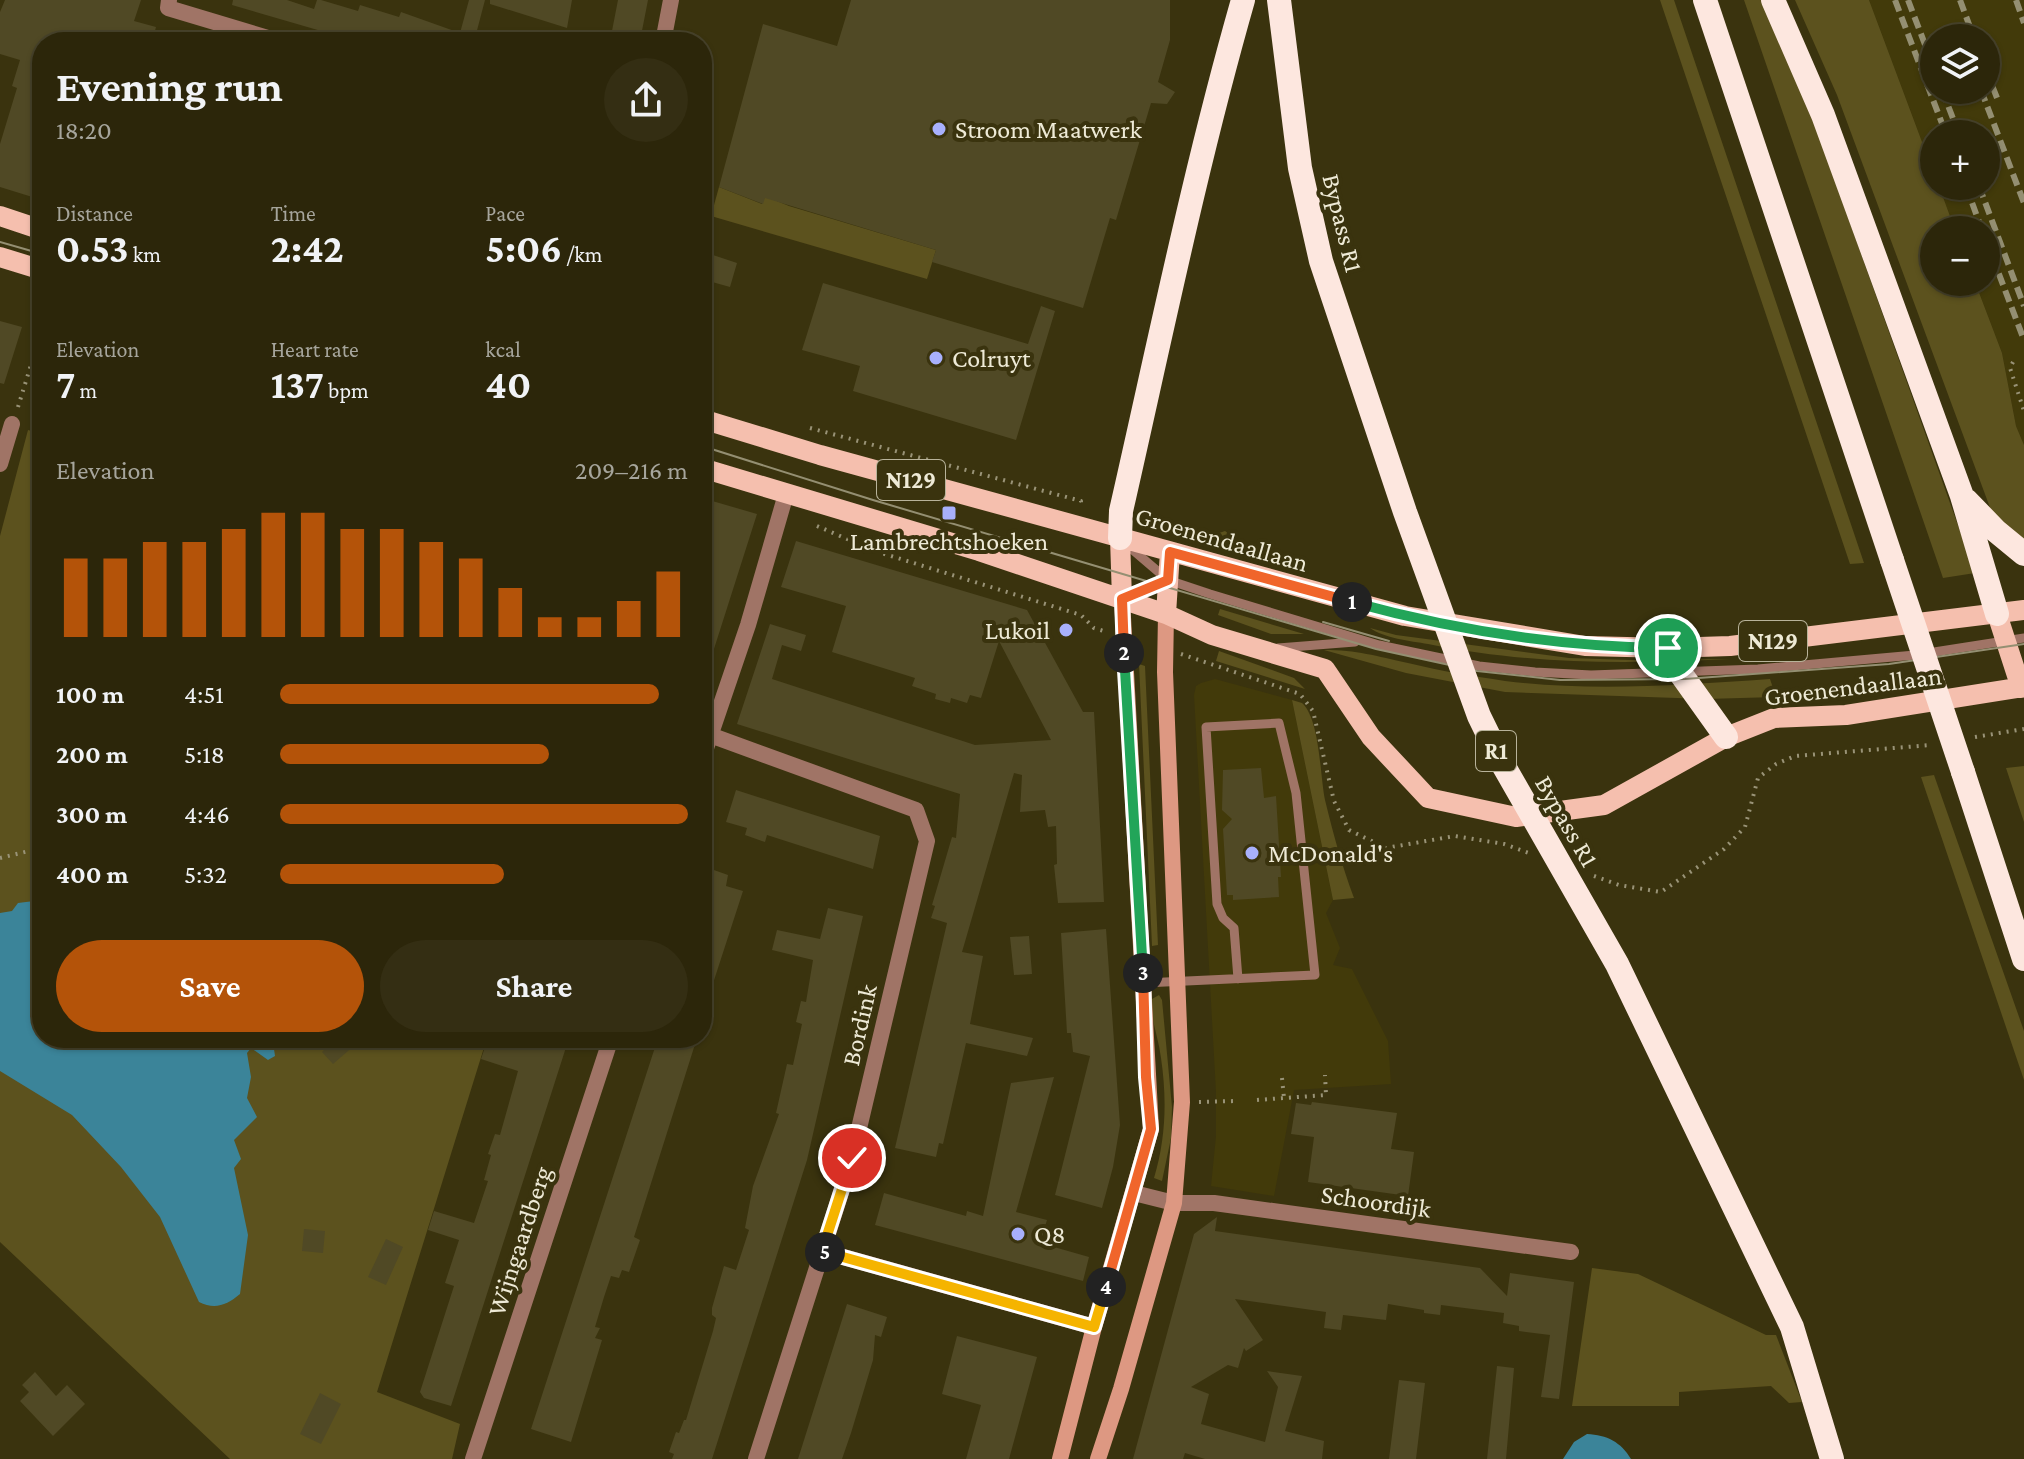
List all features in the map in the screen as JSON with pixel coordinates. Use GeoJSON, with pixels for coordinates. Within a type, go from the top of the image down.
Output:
{"type":"FeatureCollection","features":[{"type":"Feature","properties":{"kind":"highway"},"geometry":{"type":"LineString","coordinates":[[1120,538],[1121,511],[1219,85],[1243,0]]}},
{"type":"Feature","properties":{"kind":"highway","name":"Bypass R1"},"geometry":{"type":"LineString","coordinates":[[1279,0],[1300,168],[1321,261],[1405,512],[1479,716],[1502,763],[1617,964],[1792,1327],[1832,1459]]}},
{"type":"Feature","properties":{"kind":"highway"},"geometry":{"type":"LineString","coordinates":[[1705,0],[2024,959]]}},
{"type":"Feature","properties":{"kind":"highway"},"geometry":{"type":"LineString","coordinates":[[1773,0],[1823,115],[1962,496],[1997,614]]}},
{"type":"Feature","properties":{"kind":"highway"},"geometry":{"type":"LineString","coordinates":[[1962,496],[2024,554]]}},
{"type":"Feature","properties":{"kind":"highway"},"geometry":{"type":"LineString","coordinates":[[1668,648],[1681,674],[1726,737]]}},
{"type":"Feature","properties":{"kind":"main road"},"geometry":{"type":"LineString","coordinates":[[0,216],[32,227]]}},
{"type":"Feature","properties":{"kind":"main road"},"geometry":{"type":"LineString","coordinates":[[0,257],[32,267]]}},
{"type":"Feature","properties":{"kind":"main road","name":"Groenendaallaan"},"geometry":{"type":"LineString","coordinates":[[712,422],[820,455],[1405,616],[1585,646],[1730,646],[2024,610]]}},
{"type":"Feature","properties":{"kind":"main road","name":"Groenendaallaan"},"geometry":{"type":"LineString","coordinates":[[712,472],[783,504],[979,551],[1166,614],[1212,635],[1325,669],[1371,737],[1428,798],[1516,817],[1604,805],[1726,737],[1774,718],[1846,715],[2023,691]]}},
{"type":"Feature","properties":{"kind":"main road"},"geometry":{"type":"LineString","coordinates":[[1120,538],[1122,599]]}},
{"type":"Feature","properties":{"kind":"main road"},"geometry":{"type":"LineString","coordinates":[[1166,614],[1170,552]]}},
{"type":"Feature","properties":{"kind":"main road"},"geometry":{"type":"LineString","coordinates":[[1997,614],[2015,640],[2023,691]]}},
{"type":"Feature","properties":{"kind":"street"},"geometry":{"type":"LineString","coordinates":[[169,0],[168,8],[248,32]]}},
{"type":"Feature","properties":{"kind":"street"},"geometry":{"type":"LineString","coordinates":[[665,32],[671,0]]}},
{"type":"Feature","properties":{"kind":"street"},"geometry":{"type":"LineString","coordinates":[[0,464],[6,424]]}},
{"type":"Feature","properties":{"kind":"street"},"geometry":{"type":"LineString","coordinates":[[712,729],[748,625],[783,504]]}},
{"type":"Feature","properties":{"kind":"street"},"geometry":{"type":"LineString","coordinates":[[1060,1459],[1151,1129],[1122,599]]}},
{"type":"Feature","properties":{"kind":"street"},"geometry":{"type":"LineString","coordinates":[[1098,1459],[1174,1203],[1182,1102],[1165,672],[1166,614]]}},
{"type":"Feature","properties":{"kind":"street","name":"Bordink"},"geometry":{"type":"LineString","coordinates":[[712,736],[916,810],[927,841],[852,1158],[756,1459]]}},
{"type":"Feature","properties":{"kind":"street","name":"Wijngaardberg"},"geometry":{"type":"LineString","coordinates":[[473,1459],[608,1048]]}},
{"type":"Feature","properties":{"kind":"street","name":"Schoordijk"},"geometry":{"type":"LineString","coordinates":[[1134,1193],[1174,1203],[1214,1203],[1571,1252]]}},
{"type":"Feature","properties":{"kind":"street"},"geometry":{"type":"LineString","coordinates":[[822,1251],[1094,1327]]}},
{"type":"Feature","properties":{"kind":"lane"},"geometry":{"type":"LineString","coordinates":[[1120,538],[1168,580],[1379,645]]}},
{"type":"Feature","properties":{"kind":"lane"},"geometry":{"type":"LineString","coordinates":[[1122,599],[1168,580]]}},
{"type":"Feature","properties":{"kind":"lane"},"geometry":{"type":"LineString","coordinates":[[1259,650],[1348,641],[1479,666],[1535,672],[1681,674],[1839,664],[2015,640]]}},
{"type":"Feature","properties":{"kind":"lane"},"geometry":{"type":"LineString","coordinates":[[1144,983],[1179,982],[1238,979],[1315,975],[1296,793],[1279,723],[1206,727],[1217,904],[1223,918],[1234,928],[1238,979]]}},
{"type":"Feature","properties":{"kind":"path"},"geometry":{"type":"LineString","coordinates":[[6,424],[32,355]]}},
{"type":"Feature","properties":{"kind":"path"},"geometry":{"type":"LineString","coordinates":[[2013,362],[2010,368],[2024,411]]}},
{"type":"Feature","properties":{"kind":"path"},"geometry":{"type":"LineString","coordinates":[[796,425],[1081,501],[1081,527]]}},
{"type":"Feature","properties":{"kind":"path"},"geometry":{"type":"LineString","coordinates":[[783,504],[811,523],[875,551],[1081,615],[1081,585]]}},
{"type":"Feature","properties":{"kind":"path"},"geometry":{"type":"LineString","coordinates":[[0,858],[32,850]]}},
{"type":"Feature","properties":{"kind":"path"},"geometry":{"type":"LineString","coordinates":[[1257,1100],[1326,1095],[1325,1075]]}},
{"type":"Feature","properties":{"kind":"path"},"geometry":{"type":"LineString","coordinates":[[1282,1078],[1284,1098]]}},
{"type":"Feature","properties":{"kind":"path"},"geometry":{"type":"LineString","coordinates":[[1182,1102],[1237,1101]]}},
{"type":"Feature","properties":{"kind":"shaded area"},"geometry":{"type":"Polygon","coordinates":[[[1660,0],[1674,0],[1864,563],[1850,564],[1660,0]]]}},
{"type":"Feature","properties":{"kind":"shaded area"},"geometry":{"type":"Polygon","coordinates":[[[1744,0],[1762,0],[1815,125],[1975,573],[1943,578],[1744,0]]]}},
{"type":"Feature","properties":{"kind":"shaded area"},"geometry":{"type":"Polygon","coordinates":[[[1795,0],[1869,0],[1920,137],[1920,200],[1944,200],[1950,216],[1920,216],[1920,296],[1980,296],[2002,353],[2016,426],[2024,445],[2024,542],[1992,513],[1837,95],[1795,0]]]}},
{"type":"Feature","properties":{"kind":"shaded area"},"geometry":{"type":"Polygon","coordinates":[[[1869,0],[2024,0],[2024,445],[2016,426],[2002,353],[1980,296],[2000,296],[2000,216],[1950,216],[1944,200],[2000,200],[2000,120],[1920,120],[1920,137],[1869,0]]]}},
{"type":"Feature","properties":{"kind":"shaded area"},"geometry":{"type":"Polygon","coordinates":[[[719,187],[762,204],[765,196],[936,250],[927,279],[712,216],[719,187]]]}},
{"type":"Feature","properties":{"kind":"shaded area"},"geometry":{"type":"Polygon","coordinates":[[[28,430],[32,431],[32,1048],[484,1048],[377,1392],[460,1424],[452,1459],[230,1459],[0,1242],[0,536],[28,430]]]}},
{"type":"Feature","properties":{"kind":"shaded area"},"geometry":{"type":"Polygon","coordinates":[[[1225,531],[1241,542],[1250,558],[1217,548],[1219,533],[1225,531]]]}},
{"type":"Feature","properties":{"kind":"shaded area"},"geometry":{"type":"Polygon","coordinates":[[[1220,609],[1304,634],[1271,634],[1218,615],[1220,609]]]}},
{"type":"Feature","properties":{"kind":"shaded area"},"geometry":{"type":"Polygon","coordinates":[[[1370,628],[1396,635],[1569,658],[1730,659],[1616,662],[1505,656],[1405,640],[1370,628]]]}},
{"type":"Feature","properties":{"kind":"shaded area"},"geometry":{"type":"Polygon","coordinates":[[[1324,650],[1357,652],[1456,673],[1538,684],[1637,686],[1770,679],[1776,697],[1706,699],[1505,692],[1406,673],[1324,650]]]}},
{"type":"Feature","properties":{"kind":"shaded area"},"geometry":{"type":"Polygon","coordinates":[[[1219,651],[1294,678],[1305,689],[1216,661],[1219,651]]]}},
{"type":"Feature","properties":{"kind":"shaded area"},"geometry":{"type":"Polygon","coordinates":[[[1139,664],[1145,666],[1158,945],[1152,946],[1139,664]]]}},
{"type":"Feature","properties":{"kind":"shaded area"},"geometry":{"type":"Polygon","coordinates":[[[1215,679],[1292,700],[1333,900],[1326,913],[1340,948],[1333,965],[1352,969],[1388,1041],[1391,1084],[1294,1090],[1274,1196],[1211,1186],[1216,1092],[1194,695],[1196,686],[1215,679]]]}},
{"type":"Feature","properties":{"kind":"shaded area"},"geometry":{"type":"Polygon","coordinates":[[[1292,700],[1302,703],[1312,722],[1325,800],[1354,898],[1333,900],[1292,700]]]}},
{"type":"Feature","properties":{"kind":"shaded area"},"geometry":{"type":"Polygon","coordinates":[[[2024,766],[2024,822],[2006,768],[2024,766]]]}},
{"type":"Feature","properties":{"kind":"shaded area"},"geometry":{"type":"Polygon","coordinates":[[[1934,775],[2024,1031],[2024,1080],[1921,777],[1934,775]]]}},
{"type":"Feature","properties":{"kind":"shaded area"},"geometry":{"type":"Polygon","coordinates":[[[1159,995],[1162,1000],[1172,1107],[1171,1138],[1162,1181],[1154,1178],[1163,1133],[1164,1088],[1151,1008],[1152,999],[1159,995]]]}},
{"type":"Feature","properties":{"kind":"shaded area"},"geometry":{"type":"Polygon","coordinates":[[[1592,1268],[1638,1274],[1766,1335],[1776,1335],[1802,1402],[1789,1403],[1771,1386],[1679,1392],[1679,1406],[1572,1406],[1592,1268]]]}},
{"type":"Feature","properties":{"kind":"water"},"geometry":{"type":"Polygon","coordinates":[[[32,901],[32,1048],[251,1048],[247,1053],[251,1077],[247,1098],[257,1117],[234,1140],[241,1159],[234,1168],[248,1235],[240,1294],[226,1303],[210,1306],[199,1302],[160,1217],[121,1167],[72,1115],[0,1071],[0,913],[12,911],[18,903],[32,901]]]}},
{"type":"Feature","properties":{"kind":"water"},"geometry":{"type":"Polygon","coordinates":[[[251,1048],[273,1048],[275,1056],[268,1060],[251,1048]]]}},
{"type":"Feature","properties":{"kind":"water"},"geometry":{"type":"Polygon","coordinates":[[[1587,1434],[1613,1440],[1631,1459],[1563,1459],[1574,1442],[1587,1434]]]}},
{"type":"Feature","properties":{"kind":"building"},"geometry":{"type":"Polygon","coordinates":[[[5,0],[141,0],[134,21],[156,27],[155,32],[32,32],[32,197],[0,187],[0,144],[17,88],[12,86],[20,60],[0,54],[0,12],[5,0]]]}},
{"type":"Feature","properties":{"kind":"building"},"geometry":{"type":"Polygon","coordinates":[[[233,0],[287,0],[314,9],[317,0],[321,0],[358,11],[360,5],[399,17],[401,12],[457,32],[325,32],[232,5],[233,0]]]}},
{"type":"Feature","properties":{"kind":"building"},"geometry":{"type":"Polygon","coordinates":[[[469,0],[485,0],[477,32],[460,32],[469,0]]]}},
{"type":"Feature","properties":{"kind":"building"},"geometry":{"type":"Polygon","coordinates":[[[490,0],[572,0],[567,28],[490,4],[490,0]]]}},
{"type":"Feature","properties":{"kind":"building"},"geometry":{"type":"Polygon","coordinates":[[[618,0],[648,0],[642,32],[612,32],[618,0]]]}},
{"type":"Feature","properties":{"kind":"building","name":"Stroom Maatwerk"},"geometry":{"type":"Polygon","coordinates":[[[851,0],[1170,0],[1170,40],[1158,82],[1175,92],[1167,104],[1151,103],[1116,220],[1110,218],[1083,308],[932,262],[936,250],[765,198],[763,204],[719,187],[763,24],[837,46],[851,0]]]}},
{"type":"Feature","properties":{"kind":"building"},"geometry":{"type":"Polygon","coordinates":[[[713,255],[737,263],[730,287],[712,282],[713,255]]]}},
{"type":"Feature","properties":{"kind":"building","name":"Colruyt"},"geometry":{"type":"Polygon","coordinates":[[[823,283],[1028,344],[1041,306],[1055,311],[1016,440],[853,391],[860,366],[802,350],[823,283]]]}},
{"type":"Feature","properties":{"kind":"building"},"geometry":{"type":"Polygon","coordinates":[[[0,321],[22,327],[4,384],[0,383],[0,321]]]}},
{"type":"Feature","properties":{"kind":"building"},"geometry":{"type":"Polygon","coordinates":[[[712,501],[757,514],[712,655],[712,501]]]}},
{"type":"Feature","properties":{"kind":"building"},"geometry":{"type":"Polygon","coordinates":[[[796,541],[1027,610],[1083,712],[1094,712],[1104,902],[1058,903],[1054,865],[1057,864],[1056,826],[1048,827],[1045,810],[1020,812],[1022,775],[1014,773],[962,952],[983,956],[970,1024],[1033,1038],[1027,1056],[966,1043],[943,1144],[939,1143],[936,1157],[895,1148],[947,923],[931,918],[935,906],[932,905],[952,837],[956,838],[960,794],[737,724],[770,624],[806,635],[801,651],[782,645],[772,679],[975,745],[1051,740],[999,641],[981,698],[970,695],[967,703],[951,698],[950,703],[935,699],[936,694],[912,686],[915,678],[832,652],[846,606],[781,587],[796,541]]]}},
{"type":"Feature","properties":{"kind":"building","name":"McDonald's"},"geometry":{"type":"Polygon","coordinates":[[[1261,768],[1264,798],[1276,796],[1281,877],[1278,877],[1279,897],[1233,900],[1233,895],[1227,895],[1223,829],[1232,819],[1222,810],[1223,770],[1261,768]]]}},
{"type":"Feature","properties":{"kind":"building"},"geometry":{"type":"Polygon","coordinates":[[[736,790],[880,836],[873,869],[767,835],[765,842],[745,835],[747,828],[726,822],[736,790]]]}},
{"type":"Feature","properties":{"kind":"building"},"geometry":{"type":"Polygon","coordinates":[[[712,869],[728,875],[726,886],[743,891],[712,986],[712,869]]]}},
{"type":"Feature","properties":{"kind":"building"},"geometry":{"type":"Polygon","coordinates":[[[828,908],[863,916],[807,1160],[712,1459],[672,1459],[674,1454],[669,1452],[676,1432],[679,1433],[686,1420],[713,1331],[716,1318],[712,1315],[712,1308],[724,1266],[736,1270],[749,1230],[745,1228],[753,1186],[779,1114],[776,1113],[787,1064],[793,1065],[802,1024],[796,1022],[801,1001],[806,1002],[813,960],[772,950],[777,930],[820,939],[828,908]]]}},
{"type":"Feature","properties":{"kind":"building"},"geometry":{"type":"Polygon","coordinates":[[[1106,929],[1120,1125],[1102,1208],[1055,1195],[1090,1056],[1073,1052],[1071,1033],[1067,1033],[1061,933],[1106,929]]]}},
{"type":"Feature","properties":{"kind":"building"},"geometry":{"type":"Polygon","coordinates":[[[1029,936],[1032,974],[1014,975],[1010,937],[1029,936]]]}},
{"type":"Feature","properties":{"kind":"building"},"geometry":{"type":"Polygon","coordinates":[[[326,1048],[351,1048],[333,1064],[322,1052],[326,1048]]]}},
{"type":"Feature","properties":{"kind":"building"},"geometry":{"type":"Polygon","coordinates":[[[485,1048],[566,1048],[451,1406],[424,1398],[420,1392],[454,1286],[445,1283],[459,1240],[428,1230],[434,1211],[474,1223],[488,1181],[484,1180],[491,1155],[488,1154],[495,1134],[500,1135],[518,1071],[481,1059],[485,1048]]]}},
{"type":"Feature","properties":{"kind":"building"},"geometry":{"type":"Polygon","coordinates":[[[655,1048],[694,1048],[634,1237],[640,1240],[629,1272],[622,1270],[619,1278],[611,1276],[604,1297],[595,1327],[600,1328],[595,1338],[602,1340],[571,1442],[531,1429],[655,1048]]]}},
{"type":"Feature","properties":{"kind":"building"},"geometry":{"type":"Polygon","coordinates":[[[1054,1077],[1016,1212],[1047,1220],[1040,1243],[1089,1257],[1083,1281],[875,1225],[884,1193],[966,1216],[967,1211],[983,1216],[1011,1083],[1054,1077]]]}},
{"type":"Feature","properties":{"kind":"building"},"geometry":{"type":"Polygon","coordinates":[[[1312,1102],[1397,1113],[1391,1149],[1414,1152],[1408,1196],[1308,1182],[1314,1137],[1291,1134],[1296,1103],[1311,1105],[1312,1102]]]}},
{"type":"Feature","properties":{"kind":"building"},"geometry":{"type":"Polygon","coordinates":[[[1217,1217],[1215,1231],[1480,1268],[1507,1296],[1510,1273],[1574,1282],[1559,1399],[1541,1397],[1550,1335],[1519,1331],[1519,1326],[1503,1323],[1504,1313],[1441,1305],[1440,1315],[1388,1304],[1386,1320],[1343,1315],[1341,1330],[1324,1328],[1326,1312],[1235,1299],[1263,1340],[1246,1351],[1244,1348],[1238,1368],[1228,1365],[1191,1387],[1209,1394],[1201,1424],[1265,1442],[1278,1387],[1267,1371],[1302,1376],[1285,1431],[1324,1441],[1322,1459],[1205,1459],[1185,1453],[1183,1459],[1133,1459],[1194,1234],[1217,1217]]]}},
{"type":"Feature","properties":{"kind":"building"},"geometry":{"type":"Polygon","coordinates":[[[304,1229],[325,1231],[323,1253],[302,1251],[304,1229]]]}},
{"type":"Feature","properties":{"kind":"building"},"geometry":{"type":"Polygon","coordinates":[[[386,1239],[403,1247],[386,1285],[368,1277],[386,1239]]]}},
{"type":"Feature","properties":{"kind":"building"},"geometry":{"type":"Polygon","coordinates":[[[847,1304],[887,1317],[881,1337],[875,1335],[873,1360],[851,1433],[842,1459],[798,1459],[847,1304]]]}},
{"type":"Feature","properties":{"kind":"building"},"geometry":{"type":"Polygon","coordinates":[[[957,1336],[1037,1357],[1009,1459],[966,1459],[981,1405],[942,1394],[957,1336]]]}},
{"type":"Feature","properties":{"kind":"building"},"geometry":{"type":"Polygon","coordinates":[[[1497,1366],[1514,1368],[1506,1459],[1487,1459],[1497,1366]]]}},
{"type":"Feature","properties":{"kind":"building"},"geometry":{"type":"Polygon","coordinates":[[[35,1372],[56,1396],[67,1385],[85,1404],[53,1436],[20,1401],[29,1392],[22,1385],[35,1372]]]}},
{"type":"Feature","properties":{"kind":"building"},"geometry":{"type":"Polygon","coordinates":[[[1399,1380],[1425,1383],[1416,1459],[1389,1459],[1399,1380]]]}},
{"type":"Feature","properties":{"kind":"building"},"geometry":{"type":"Polygon","coordinates":[[[320,1393],[341,1404],[321,1444],[300,1434],[320,1393]]]}},
{"type":"Feature","properties":{"kind":"tram line"},"geometry":{"type":"LineString","coordinates":[[0,242],[32,251]]}},
{"type":"Feature","properties":{"kind":"tram line"},"geometry":{"type":"LineString","coordinates":[[712,449],[1376,649],[1477,671],[1560,680],[1685,679],[1889,664],[2024,644]]}},
{"type":"Feature","properties":{"kind":"tram line"},"geometry":{"type":"LineString","coordinates":[[1323,622],[1389,641]]}},
{"type":"Feature","properties":{"kind":"railway"},"geometry":{"type":"LineString","coordinates":[[1895,0],[1941,120]]}},
{"type":"Feature","properties":{"kind":"railway"},"geometry":{"type":"LineString","coordinates":[[1908,0],[1920,31]]}},
{"type":"Feature","properties":{"kind":"railway"},"geometry":{"type":"LineString","coordinates":[[1960,0],[1969,24]]}},
{"type":"Feature","properties":{"kind":"railway"},"geometry":{"type":"LineString","coordinates":[[2016,0],[2024,23]]}},
{"type":"Feature","properties":{"kind":"railway"},"geometry":{"type":"LineString","coordinates":[[1947,104],[1954,120]]}},
{"type":"Feature","properties":{"kind":"railway"},"geometry":{"type":"LineString","coordinates":[[1986,104],[2024,203]]}},
{"type":"Feature","properties":{"kind":"railway"},"geometry":{"type":"LineString","coordinates":[[1971,200],[1977,216]]}},
{"type":"Feature","properties":{"kind":"railway"},"geometry":{"type":"LineString","coordinates":[[1984,200],[2024,306]]}},
{"type":"Feature","properties":{"kind":"railway"},"geometry":{"type":"LineString","coordinates":[[2000,277],[2024,340]]}},
{"type":"Feature","properties":{"kind":"place","name":"Stroom Maatwerk"},"geometry":{"type":"Point","coordinates":[939,129]}},
{"type":"Feature","properties":{"kind":"place","name":"Colruyt"},"geometry":{"type":"Point","coordinates":[936,358]}},
{"type":"Feature","properties":{"kind":"place","name":"Lambrechtshoeken"},"geometry":{"type":"Point","coordinates":[949,513]}},
{"type":"Feature","properties":{"kind":"place","name":"Lukoil"},"geometry":{"type":"Point","coordinates":[1066,630]}},
{"type":"Feature","properties":{"kind":"place","name":"McDonald's"},"geometry":{"type":"Point","coordinates":[1252,853]}},
{"type":"Feature","properties":{"kind":"place","name":"Q8"},"geometry":{"type":"Point","coordinates":[1018,1234]}},
{"type":"Feature","properties":{"kind":"route"},"geometry":{"type":"LineString","coordinates":[[852,1158],[822,1251],[1094,1327],[1151,1129],[1122,599],[1168,580],[1170,552],[1405,616],[1585,646],[1668,648]]}}]}
